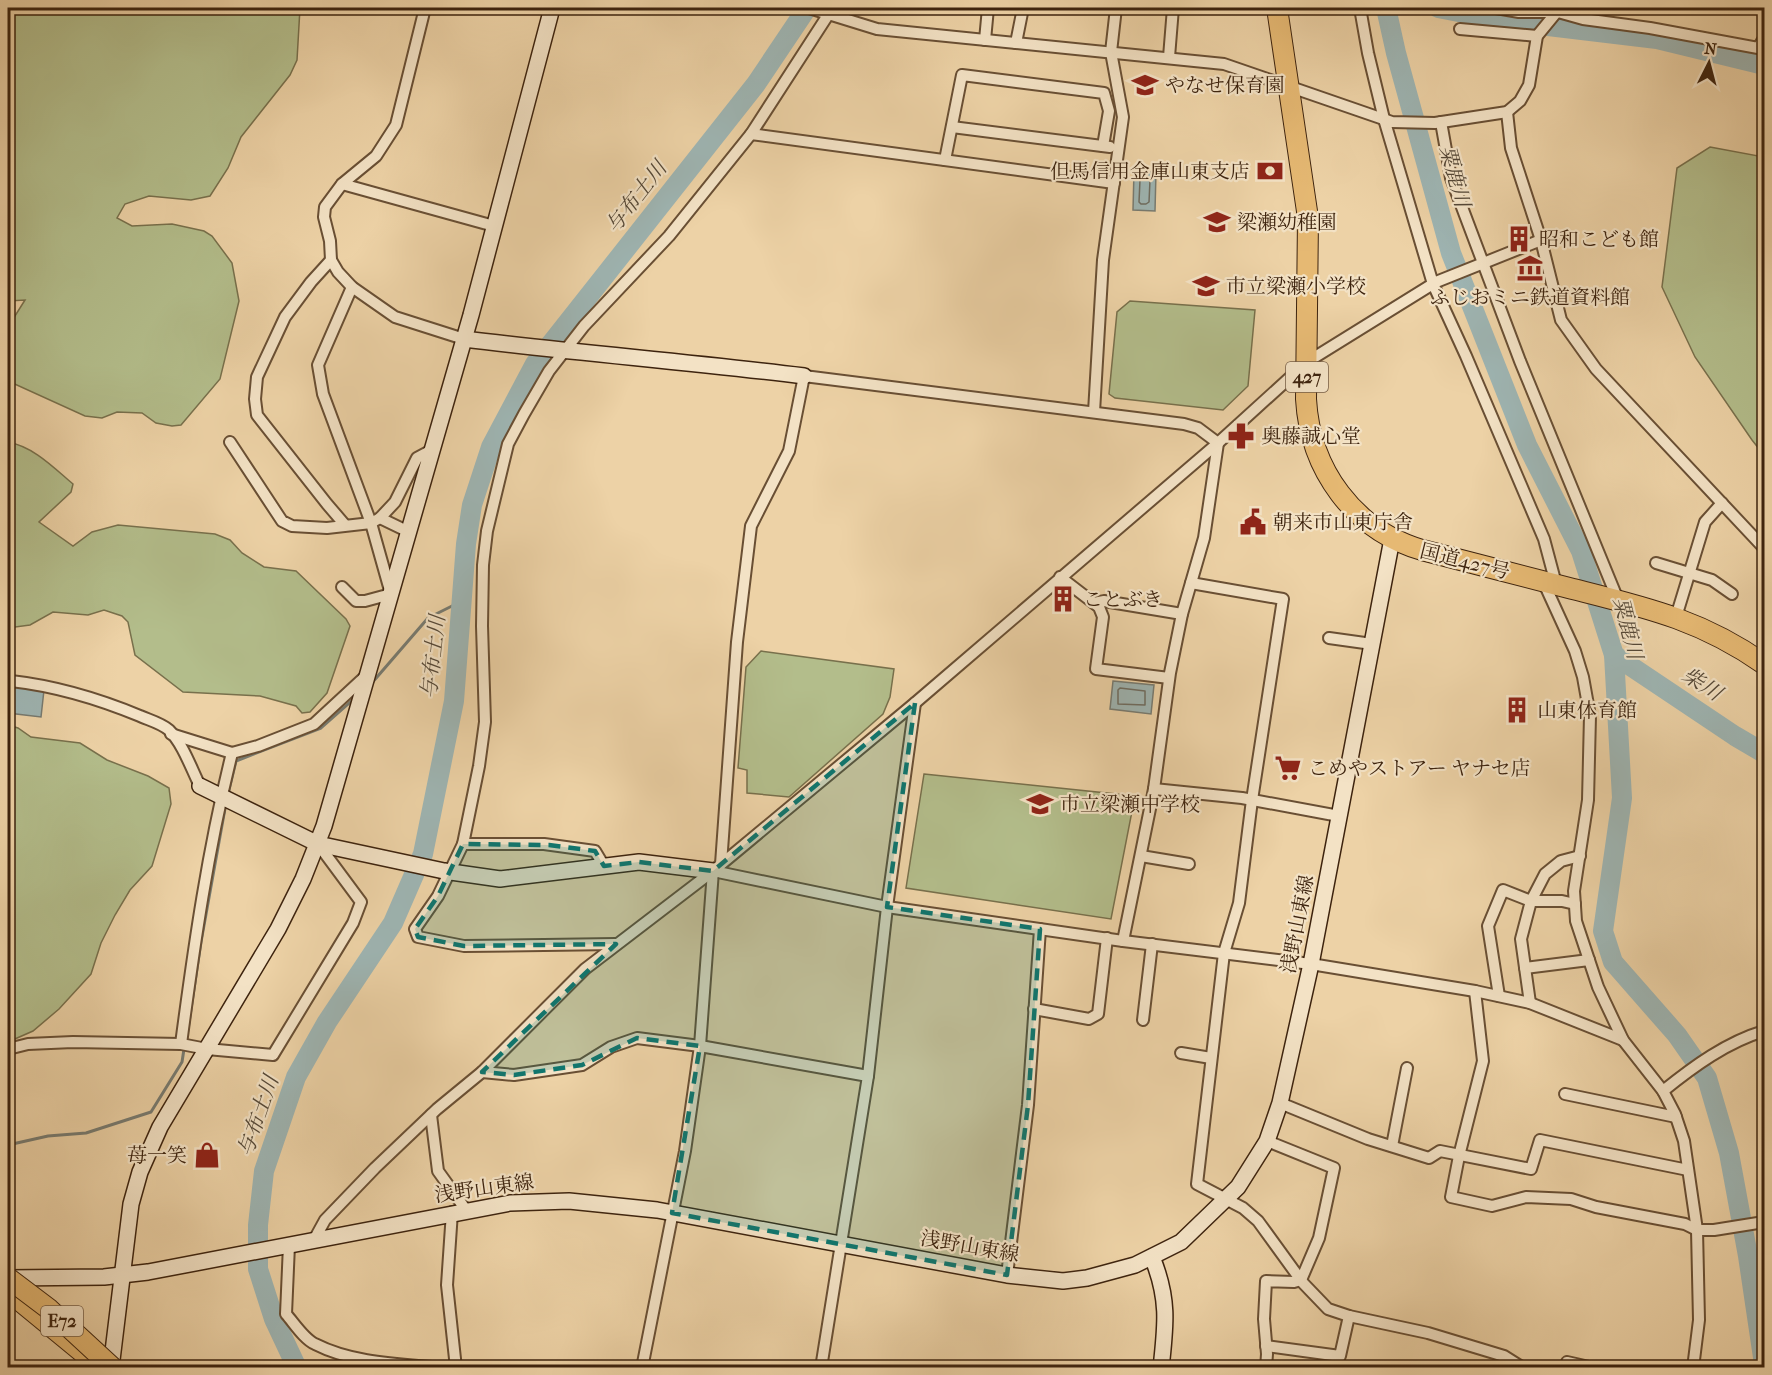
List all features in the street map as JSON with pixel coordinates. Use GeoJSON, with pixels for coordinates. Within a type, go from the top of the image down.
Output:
{"type":"FeatureCollection","features":[{"type":"Feature","properties":{"kind":"highway","name":"国道427号"},"geometry":{"type":"LineString","coordinates":[[1277,8],[1308,218],[1308,425],[1315,449],[1340,495],[1358,514],[1392,539],[1422,550],[1616,599],[1676,617],[1724,638],[1764,664]]}},
{"type":"Feature","properties":{"kind":"highway","name":"E72"},"geometry":{"type":"LineString","coordinates":[[8,1278],[49,1309],[112,1368]]}},
{"type":"Feature","properties":{"kind":"highway","name":"E72"},"geometry":{"type":"LineString","coordinates":[[8,1291],[81,1351],[98,1368]]}},
{"type":"Feature","properties":{"kind":"street"},"geometry":{"type":"LineString","coordinates":[[425,8],[396,125],[376,156],[342,184],[325,207],[324,218],[330,241],[331,260],[338,272],[352,287],[395,317],[464,339],[804,376],[1189,425],[1198,428],[1218,443]]}},
{"type":"Feature","properties":{"kind":"street"},"geometry":{"type":"LineString","coordinates":[[112,1368],[131,1204],[140,1172],[160,1127],[278,929],[318,844],[464,339],[552,8]]}},
{"type":"Feature","properties":{"kind":"street"},"geometry":{"type":"LineString","coordinates":[[809,8],[877,29],[1224,64],[1388,120],[1438,122],[1507,112],[1520,100],[1528,85],[1537,36],[1559,10]]}},
{"type":"Feature","properties":{"kind":"street"},"geometry":{"type":"LineString","coordinates":[[985,40],[988,8]]}},
{"type":"Feature","properties":{"kind":"street"},"geometry":{"type":"LineString","coordinates":[[1016,43],[1023,8]]}},
{"type":"Feature","properties":{"kind":"street"},"geometry":{"type":"LineString","coordinates":[[1094,412],[1103,260],[1123,117],[1111,52],[1116,8]]}},
{"type":"Feature","properties":{"kind":"street"},"geometry":{"type":"LineString","coordinates":[[1169,57],[1173,8]]}},
{"type":"Feature","properties":{"kind":"street"},"geometry":{"type":"LineString","coordinates":[[1360,8],[1368,53],[1434,283],[1544,539],[1553,584],[1583,677],[1590,716],[1588,800],[1574,891],[1576,921],[1598,987],[1623,1040],[1663,1091],[1684,1141],[1697,1230],[1699,1320],[1693,1368]]}},
{"type":"Feature","properties":{"kind":"street"},"geometry":{"type":"LineString","coordinates":[[1496,8],[1519,12],[1559,10],[1583,19],[1650,28],[1758,48],[1764,38]]}},
{"type":"Feature","properties":{"kind":"street"},"geometry":{"type":"LineString","coordinates":[[616,944],[464,946],[418,937],[415,929],[438,896],[446,871],[463,844],[479,766],[485,722],[482,626],[483,565],[487,531],[508,444],[561,351],[669,236],[751,134],[828,12]]}},
{"type":"Feature","properties":{"kind":"street"},"geometry":{"type":"LineString","coordinates":[[1460,29],[1537,36]]}},
{"type":"Feature","properties":{"kind":"street"},"geometry":{"type":"LineString","coordinates":[[945,160],[962,75],[1104,93],[1109,111],[1103,146]]}},
{"type":"Feature","properties":{"kind":"street"},"geometry":{"type":"LineString","coordinates":[[1507,112],[1511,148],[1541,240],[1561,320],[1596,369],[1764,548]]}},
{"type":"Feature","properties":{"kind":"street"},"geometry":{"type":"LineString","coordinates":[[1438,122],[1451,178],[1481,263],[1616,599]]}},
{"type":"Feature","properties":{"kind":"street"},"geometry":{"type":"LineString","coordinates":[[952,127],[1119,148]]}},
{"type":"Feature","properties":{"kind":"street"},"geometry":{"type":"LineString","coordinates":[[751,134],[1114,183]]}},
{"type":"Feature","properties":{"kind":"street"},"geometry":{"type":"LineString","coordinates":[[342,184],[494,226]]}},
{"type":"Feature","properties":{"kind":"street"},"geometry":{"type":"LineString","coordinates":[[314,1240],[325,1220],[375,1168],[431,1115],[482,1072],[585,969],[717,867],[915,703],[1218,443],[1307,362],[1434,283],[1541,240]]}},
{"type":"Feature","properties":{"kind":"street"},"geometry":{"type":"LineString","coordinates":[[331,260],[310,282],[285,317],[257,377],[255,399],[257,415],[345,525]]}},
{"type":"Feature","properties":{"kind":"street"},"geometry":{"type":"LineString","coordinates":[[352,287],[318,365],[323,394],[375,521],[391,594]]}},
{"type":"Feature","properties":{"kind":"street"},"geometry":{"type":"LineString","coordinates":[[642,1368],[685,1151],[700,1046],[737,642],[751,526],[789,451],[804,376]]}},
{"type":"Feature","properties":{"kind":"street"},"geometry":{"type":"LineString","coordinates":[[230,442],[282,521],[292,526],[327,528],[375,521],[408,532]]}},
{"type":"Feature","properties":{"kind":"street"},"geometry":{"type":"LineString","coordinates":[[1123,940],[1154,789],[1169,678],[1182,614],[1204,538],[1218,443]]}},
{"type":"Feature","properties":{"kind":"street"},"geometry":{"type":"LineString","coordinates":[[375,521],[395,502],[417,458],[432,450]]}},
{"type":"Feature","properties":{"kind":"street"},"geometry":{"type":"LineString","coordinates":[[1676,617],[1705,522],[1722,503]]}},
{"type":"Feature","properties":{"kind":"street","name":"浅野山東線"},"geometry":{"type":"LineString","coordinates":[[8,1278],[122,1275],[220,1259],[459,1211],[520,1202],[569,1201],[672,1213],[1007,1275],[1063,1281],[1087,1278],[1135,1265],[1152,1257],[1180,1242],[1238,1188],[1267,1141],[1280,1103],[1311,964],[1392,539]]}},
{"type":"Feature","properties":{"kind":"street"},"geometry":{"type":"LineString","coordinates":[[1656,563],[1712,580],[1732,594]]}},
{"type":"Feature","properties":{"kind":"street"},"geometry":{"type":"LineString","coordinates":[[1060,577],[1099,607],[1103,617],[1096,669],[1169,678]]}},
{"type":"Feature","properties":{"kind":"street"},"geometry":{"type":"LineString","coordinates":[[1191,583],[1283,599],[1252,800],[1239,903],[1224,953],[1197,1184],[1243,1208],[1258,1221],[1301,1280],[1328,1309],[1504,1356],[1523,1368]]}},
{"type":"Feature","properties":{"kind":"street"},"geometry":{"type":"LineString","coordinates":[[342,587],[356,601],[391,594]]}},
{"type":"Feature","properties":{"kind":"street"},"geometry":{"type":"LineString","coordinates":[[1094,603],[1104,602],[1182,614]]}},
{"type":"Feature","properties":{"kind":"street"},"geometry":{"type":"LineString","coordinates":[[1329,638],[1372,644]]}},
{"type":"Feature","properties":{"kind":"street"},"geometry":{"type":"LineString","coordinates":[[171,734],[232,753],[258,746],[314,724],[367,675]]}},
{"type":"Feature","properties":{"kind":"street"},"geometry":{"type":"LineString","coordinates":[[11,681],[65,691],[114,705],[156,723],[169,730],[183,751],[200,786],[318,844],[380,858],[500,879],[639,862],[717,867],[888,907],[1311,964],[1475,991],[1530,1003],[1623,1040]]}},
{"type":"Feature","properties":{"kind":"street"},"geometry":{"type":"LineString","coordinates":[[821,1368],[868,1076],[915,703]]}},
{"type":"Feature","properties":{"kind":"street"},"geometry":{"type":"LineString","coordinates":[[181,1044],[202,899],[221,795],[232,753]]}},
{"type":"Feature","properties":{"kind":"street"},"geometry":{"type":"LineString","coordinates":[[1154,789],[1252,800],[1339,816]]}},
{"type":"Feature","properties":{"kind":"street"},"geometry":{"type":"LineString","coordinates":[[8,1049],[28,1044],[73,1042],[181,1044],[207,1049],[273,1055],[353,923],[362,902],[318,844]]}},
{"type":"Feature","properties":{"kind":"street"},"geometry":{"type":"LineString","coordinates":[[463,844],[544,844],[595,851],[604,866]]}},
{"type":"Feature","properties":{"kind":"street"},"geometry":{"type":"LineString","coordinates":[[1141,856],[1189,864]]}},
{"type":"Feature","properties":{"kind":"street"},"geometry":{"type":"LineString","coordinates":[[1530,1003],[1521,939],[1531,901],[1545,874],[1561,861],[1580,856]]}},
{"type":"Feature","properties":{"kind":"street"},"geometry":{"type":"LineString","coordinates":[[1499,996],[1488,926],[1503,890],[1531,901],[1562,901],[1575,904]]}},
{"type":"Feature","properties":{"kind":"street"},"geometry":{"type":"LineString","coordinates":[[1007,1275],[1028,1105],[1040,929]]}},
{"type":"Feature","properties":{"kind":"street"},"geometry":{"type":"LineString","coordinates":[[1034,1009],[1089,1019],[1098,1014],[1107,938]]}},
{"type":"Feature","properties":{"kind":"street"},"geometry":{"type":"LineString","coordinates":[[1143,1020],[1152,944]]}},
{"type":"Feature","properties":{"kind":"street"},"geometry":{"type":"LineString","coordinates":[[1525,968],[1589,960]]}},
{"type":"Feature","properties":{"kind":"street"},"geometry":{"type":"LineString","coordinates":[[1475,991],[1483,1061],[1451,1197],[1492,1206],[1526,1197],[1571,1199],[1596,1207],[1685,1224],[1697,1230],[1714,1230],[1762,1223]]}},
{"type":"Feature","properties":{"kind":"street"},"geometry":{"type":"LineString","coordinates":[[1663,1091],[1712,1055],[1745,1037],[1764,1031]]}},
{"type":"Feature","properties":{"kind":"street"},"geometry":{"type":"LineString","coordinates":[[482,1072],[514,1076],[582,1065],[612,1047],[637,1038],[700,1046],[868,1076]]}},
{"type":"Feature","properties":{"kind":"street"},"geometry":{"type":"LineString","coordinates":[[1181,1053],[1211,1058]]}},
{"type":"Feature","properties":{"kind":"street"},"geometry":{"type":"LineString","coordinates":[[1392,1146],[1407,1068]]}},
{"type":"Feature","properties":{"kind":"street"},"geometry":{"type":"LineString","coordinates":[[1565,1094],[1676,1118]]}},
{"type":"Feature","properties":{"kind":"street"},"geometry":{"type":"LineString","coordinates":[[1280,1103],[1368,1139],[1429,1158],[1440,1151],[1531,1169],[1540,1140],[1688,1170]]}},
{"type":"Feature","properties":{"kind":"street"},"geometry":{"type":"LineString","coordinates":[[431,1115],[438,1171],[459,1211],[447,1285],[456,1368]]}},
{"type":"Feature","properties":{"kind":"street"},"geometry":{"type":"LineString","coordinates":[[1267,1141],[1334,1168],[1319,1238],[1301,1280]]}},
{"type":"Feature","properties":{"kind":"street"},"geometry":{"type":"LineString","coordinates":[[286,1246],[286,1314],[313,1344],[347,1356],[386,1363],[444,1368]]}},
{"type":"Feature","properties":{"kind":"street"},"geometry":{"type":"LineString","coordinates":[[1152,1257],[1159,1273],[1167,1320],[1161,1368]]}},
{"type":"Feature","properties":{"kind":"street"},"geometry":{"type":"LineString","coordinates":[[1266,1368],[1264,1318],[1266,1281],[1301,1280]]}},
{"type":"Feature","properties":{"kind":"street"},"geometry":{"type":"LineString","coordinates":[[1266,1346],[1340,1356],[1349,1316]]}},
{"type":"Feature","properties":{"kind":"street"},"geometry":{"type":"LineString","coordinates":[[1565,1368],[1567,1362],[1589,1367]]}},
{"type":"Feature","properties":{"kind":"highlighted area"},"geometry":{"type":"Polygon","coordinates":[[[915,703],[887,907],[1040,929],[1028,1105],[1007,1275],[672,1213],[700,1046],[637,1038],[582,1065],[514,1075],[482,1072],[616,944],[464,946],[418,937],[415,929],[438,896],[463,844],[549,845],[595,851],[604,866],[639,862],[713,871],[915,703]]]}},
{"type":"Feature","properties":{"kind":"green space"},"geometry":{"type":"Polygon","coordinates":[[[8,8],[300,8],[297,60],[290,75],[241,137],[228,168],[210,196],[191,200],[149,196],[125,204],[117,218],[132,226],[172,224],[204,231],[212,236],[232,263],[239,301],[220,379],[181,425],[156,423],[142,413],[117,412],[102,418],[85,416],[8,381],[8,327],[25,300],[8,301],[8,8]]]}},
{"type":"Feature","properties":{"kind":"green space"},"geometry":{"type":"Polygon","coordinates":[[[1710,147],[1764,157],[1764,455],[1695,357],[1662,287],[1677,168],[1710,147]]]}},
{"type":"Feature","properties":{"kind":"green space"},"geometry":{"type":"Polygon","coordinates":[[[1130,301],[1255,310],[1248,386],[1223,410],[1115,398],[1109,394],[1117,312],[1130,301]]]}},
{"type":"Feature","properties":{"kind":"green space"},"geometry":{"type":"Polygon","coordinates":[[[8,442],[35,453],[73,484],[71,492],[39,522],[73,546],[92,532],[118,525],[215,534],[230,540],[242,553],[264,567],[296,571],[346,619],[350,626],[327,693],[310,712],[302,713],[296,706],[260,696],[183,692],[135,655],[128,622],[122,616],[104,610],[88,615],[53,612],[30,625],[8,628],[8,442]]]}},
{"type":"Feature","properties":{"kind":"green space"},"geometry":{"type":"Polygon","coordinates":[[[761,651],[894,669],[890,697],[883,714],[789,797],[747,793],[747,770],[738,768],[746,667],[761,651]]]}},
{"type":"Feature","properties":{"kind":"green space"},"geometry":{"type":"Polygon","coordinates":[[[8,725],[18,728],[31,737],[80,743],[107,760],[148,776],[169,788],[171,804],[152,866],[130,890],[115,915],[101,943],[91,974],[59,1009],[33,1031],[8,1042],[8,725]]]}},
{"type":"Feature","properties":{"kind":"green space"},"geometry":{"type":"Polygon","coordinates":[[[924,774],[1135,796],[1111,919],[906,888],[924,774]]]}},
{"type":"Feature","properties":{"kind":"water"},"geometry":{"type":"Polygon","coordinates":[[[1134,171],[1156,172],[1155,211],[1133,210],[1134,171]]]}},
{"type":"Feature","properties":{"kind":"water"},"geometry":{"type":"Polygon","coordinates":[[[1113,681],[1154,685],[1151,714],[1110,709],[1113,681]]]}},
{"type":"Feature","properties":{"kind":"water"},"geometry":{"type":"Polygon","coordinates":[[[10,686],[44,690],[41,717],[8,713],[10,686]]]}},
{"type":"Feature","properties":{"kind":"waterway","name":"与布土川"},"geometry":{"type":"LineString","coordinates":[[297,1368],[274,1319],[258,1269],[258,1225],[264,1171],[296,1077],[327,1022],[393,923],[423,854],[454,701],[466,544],[472,505],[491,447],[535,364],[756,84],[807,8]]}},
{"type":"Feature","properties":{"kind":"waterway","name":"粟鹿川"},"geometry":{"type":"LineString","coordinates":[[1386,8],[1396,53],[1451,253],[1527,445],[1581,551],[1614,655],[1622,798],[1603,931],[1613,962],[1677,1035],[1707,1078],[1729,1153],[1748,1256],[1764,1364]]}},
{"type":"Feature","properties":{"kind":"waterway"},"geometry":{"type":"LineString","coordinates":[[1438,8],[1505,21],[1657,39],[1764,65]]}},
{"type":"Feature","properties":{"kind":"waterway"},"geometry":{"type":"LineString","coordinates":[[371,684],[428,618],[462,601]]}},
{"type":"Feature","properties":{"kind":"waterway","name":"柴川"},"geometry":{"type":"LineString","coordinates":[[1614,655],[1764,753]]}},
{"type":"Feature","properties":{"kind":"waterway"},"geometry":{"type":"LineString","coordinates":[[228,794],[236,761],[321,728],[355,698]]}},
{"type":"Feature","properties":{"kind":"waterway"},"geometry":{"type":"LineString","coordinates":[[187,1036],[226,803]]}},
{"type":"Feature","properties":{"kind":"waterway"},"geometry":{"type":"LineString","coordinates":[[8,1145],[48,1136],[86,1133],[151,1112],[182,1062],[184,1049]]}},
{"type":"Feature","properties":{"kind":"place","name":"やなせ保育園"},"geometry":{"type":"Point","coordinates":[1145,85]}},
{"type":"Feature","properties":{"kind":"place","name":"但馬信用金庫山東支店"},"geometry":{"type":"Point","coordinates":[1270,171]}},
{"type":"Feature","properties":{"kind":"place","name":"梁瀬幼稚園"},"geometry":{"type":"Point","coordinates":[1217,222]}},
{"type":"Feature","properties":{"kind":"place","name":"昭和こども館"},"geometry":{"type":"Point","coordinates":[1519,239]}},
{"type":"Feature","properties":{"kind":"place","name":"ふじおミニ鉄道資料館"},"geometry":{"type":"Point","coordinates":[1530,268]}},
{"type":"Feature","properties":{"kind":"place","name":"市立梁瀬小学校"},"geometry":{"type":"Point","coordinates":[1206,286]}},
{"type":"Feature","properties":{"kind":"place","name":"奥藤誠心堂"},"geometry":{"type":"Point","coordinates":[1241,436]}},
{"type":"Feature","properties":{"kind":"place","name":"朝来市山東庁舎"},"geometry":{"type":"Point","coordinates":[1253,522]}},
{"type":"Feature","properties":{"kind":"place","name":"ことぶき"},"geometry":{"type":"Point","coordinates":[1063,599]}},
{"type":"Feature","properties":{"kind":"place","name":"山東体育館"},"geometry":{"type":"Point","coordinates":[1517,710]}},
{"type":"Feature","properties":{"kind":"place","name":"こめやストアー ヤナセ店"},"geometry":{"type":"Point","coordinates":[1288,768]}},
{"type":"Feature","properties":{"kind":"place","name":"市立梁瀬中学校"},"geometry":{"type":"Point","coordinates":[1040,804]}},
{"type":"Feature","properties":{"kind":"place","name":"苺一笑"},"geometry":{"type":"Point","coordinates":[207,1155]}}]}
